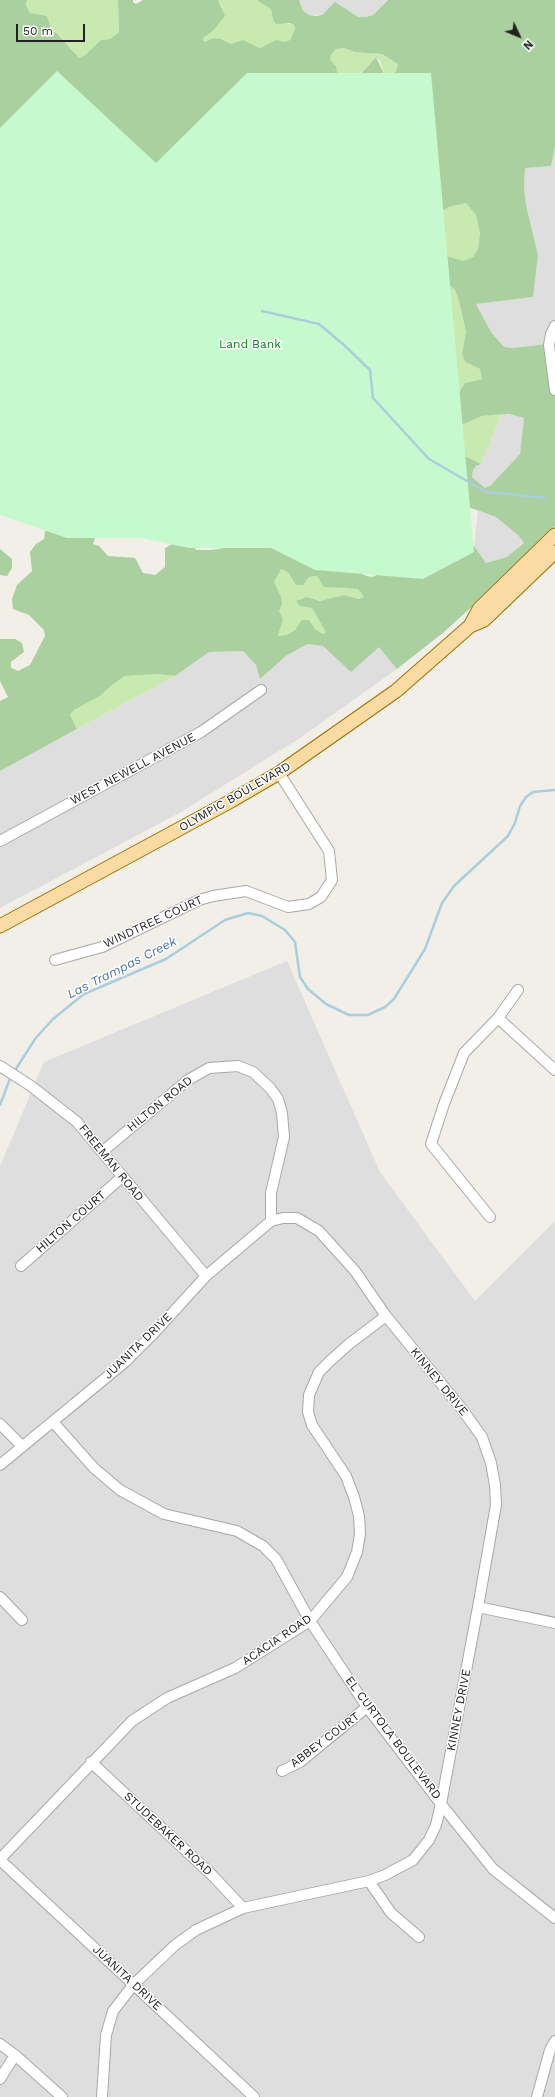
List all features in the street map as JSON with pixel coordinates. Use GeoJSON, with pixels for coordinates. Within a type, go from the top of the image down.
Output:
{"type":"FeatureCollection","features":[{"type":"Feature","properties":{"kind":"main road","name":"OLYMPIC BOULEVARD"},"geometry":{"type":"LineString","coordinates":[[470,626],[479,609],[555,535]]}},
{"type":"Feature","properties":{"kind":"main road","name":"OLYMPIC BOULEVARD"},"geometry":{"type":"LineString","coordinates":[[0,926],[231,801],[279,773],[396,690],[470,626],[484,620],[555,552]]}},
{"type":"Feature","properties":{"kind":"street"},"geometry":{"type":"LineString","coordinates":[[555,326],[551,334],[549,345],[555,390]]}},
{"type":"Feature","properties":{"kind":"street","name":"WEST NEWELL AVENUE"},"geometry":{"type":"LineString","coordinates":[[0,841],[201,732],[261,690]]}},
{"type":"Feature","properties":{"kind":"street","name":"WINDTREE COURT"},"geometry":{"type":"LineString","coordinates":[[56,960],[102,947],[198,900],[213,896],[246,891],[279,904],[299,907],[309,904],[321,897],[332,880],[329,851],[279,773]]}},
{"type":"Feature","properties":{"kind":"street"},"geometry":{"type":"LineString","coordinates":[[490,1217],[431,1144],[444,1104],[464,1053],[498,1018],[518,990]]}},
{"type":"Feature","properties":{"kind":"street"},"geometry":{"type":"LineString","coordinates":[[498,1018],[555,1070]]}},
{"type":"Feature","properties":{"kind":"street","name":"FREEMAN ROAD"},"geometry":{"type":"LineString","coordinates":[[0,1066],[31,1086],[77,1122],[206,1276]]}},
{"type":"Feature","properties":{"kind":"street","name":"HILTON ROAD"},"geometry":{"type":"LineString","coordinates":[[102,1152],[188,1080],[209,1068],[238,1066],[253,1072],[270,1088],[278,1099],[282,1113],[284,1137],[270,1193],[271,1221]]}},
{"type":"Feature","properties":{"kind":"street","name":"HILTON COURT"},"geometry":{"type":"LineString","coordinates":[[21,1266],[122,1177]]}},
{"type":"Feature","properties":{"kind":"street","name":"KINNEY DRIVE"},"geometry":{"type":"LineString","coordinates":[[102,2097],[105,2043],[109,2020],[121,1999],[168,1950],[196,1930],[243,1908],[369,1881],[398,1869],[418,1855],[429,1840],[436,1825],[441,1804],[496,1505],[495,1485],[490,1463],[482,1437],[462,1409],[386,1316],[355,1272],[319,1231],[297,1218],[271,1221]]}},
{"type":"Feature","properties":{"kind":"street","name":"JUANITA DRIVE"},"geometry":{"type":"LineString","coordinates":[[0,1465],[125,1362],[155,1332],[206,1276],[271,1221]]}},
{"type":"Feature","properties":{"kind":"street","name":"ACACIA ROAD"},"geometry":{"type":"LineString","coordinates":[[0,1859],[119,1732],[144,1712],[167,1698],[236,1668],[310,1620],[347,1577],[357,1552],[360,1534],[354,1497],[346,1476],[331,1451],[312,1425],[308,1412],[309,1395],[319,1372],[349,1344],[386,1316]]}},
{"type":"Feature","properties":{"kind":"street","name":"EL CURTOLA BOULEVARD"},"geometry":{"type":"LineString","coordinates":[[52,1422],[94,1468],[120,1490],[164,1514],[237,1531],[263,1546],[276,1559],[310,1620],[367,1708],[441,1804],[493,1869],[555,1918]]}},
{"type":"Feature","properties":{"kind":"street"},"geometry":{"type":"LineString","coordinates":[[0,1424],[22,1446]]}},
{"type":"Feature","properties":{"kind":"street"},"geometry":{"type":"LineString","coordinates":[[0,1597],[22,1620]]}},
{"type":"Feature","properties":{"kind":"street"},"geometry":{"type":"LineString","coordinates":[[478,1607],[555,1623]]}},
{"type":"Feature","properties":{"kind":"street","name":"ABBEY COURT"},"geometry":{"type":"LineString","coordinates":[[282,1772],[300,1762],[367,1708]]}},
{"type":"Feature","properties":{"kind":"street","name":"STUDEBAKER ROAD"},"geometry":{"type":"LineString","coordinates":[[91,1762],[212,1874],[243,1908]]}},
{"type":"Feature","properties":{"kind":"street","name":"JUANITA DRIVE"},"geometry":{"type":"LineString","coordinates":[[0,1859],[254,2097]]}},
{"type":"Feature","properties":{"kind":"street"},"geometry":{"type":"LineString","coordinates":[[369,1881],[391,1913],[419,1937]]}},
{"type":"Feature","properties":{"kind":"street"},"geometry":{"type":"LineString","coordinates":[[537,2097],[550,2050],[555,2041]]}},
{"type":"Feature","properties":{"kind":"street"},"geometry":{"type":"LineString","coordinates":[[0,2044],[15,2055],[62,2097]]}},
{"type":"Feature","properties":{"kind":"street"},"geometry":{"type":"LineString","coordinates":[[0,2079],[15,2055]]}},
{"type":"Feature","properties":{"kind":"shaded area"},"geometry":{"type":"Polygon","coordinates":[[[299,0],[388,0],[373,15],[358,17],[352,14],[309,15],[303,11],[299,0]]]}},
{"type":"Feature","properties":{"kind":"shaded area"},"geometry":{"type":"Polygon","coordinates":[[[555,146],[555,343],[513,348],[504,347],[491,332],[476,304],[533,297],[538,255],[526,205],[524,188],[525,168],[550,166],[555,146]]]}},
{"type":"Feature","properties":{"kind":"shaded area"},"geometry":{"type":"Polygon","coordinates":[[[509,414],[524,418],[520,454],[490,486],[485,488],[472,477],[473,471],[476,466],[481,463],[501,415],[509,414]]]}},
{"type":"Feature","properties":{"kind":"shaded area"},"geometry":{"type":"Polygon","coordinates":[[[478,511],[496,517],[518,535],[524,543],[507,557],[486,563],[474,546],[478,511]]]}},
{"type":"Feature","properties":{"kind":"shaded area"},"geometry":{"type":"Polygon","coordinates":[[[307,644],[323,646],[351,671],[379,646],[397,669],[300,738],[181,812],[0,908],[0,771],[175,676],[209,652],[243,651],[256,665],[260,679],[286,656],[307,644]]]}},
{"type":"Feature","properties":{"kind":"shaded area"},"geometry":{"type":"Polygon","coordinates":[[[287,961],[380,1172],[475,1301],[555,1221],[555,2097],[0,2097],[0,1166],[44,1062],[287,961]]]}},
{"type":"Feature","properties":{"kind":"green space"},"geometry":{"type":"Polygon","coordinates":[[[0,0],[27,0],[26,5],[30,13],[47,16],[52,31],[57,33],[79,58],[85,55],[101,40],[110,39],[119,32],[118,0],[133,0],[136,4],[143,0],[218,0],[225,16],[212,32],[203,38],[204,42],[214,38],[221,39],[231,44],[243,40],[260,48],[276,40],[284,42],[290,40],[295,29],[294,25],[290,23],[276,24],[273,20],[271,9],[257,0],[299,0],[303,11],[309,15],[316,16],[322,15],[335,2],[358,17],[366,17],[373,15],[388,0],[555,0],[555,146],[551,166],[525,168],[524,188],[526,205],[538,255],[533,297],[476,304],[491,332],[504,347],[513,348],[555,343],[555,526],[444,632],[397,669],[379,647],[351,672],[323,646],[307,644],[286,656],[260,679],[256,665],[243,651],[209,652],[175,676],[155,674],[125,676],[100,696],[74,710],[70,715],[77,729],[0,771],[0,701],[8,697],[0,681],[0,639],[15,639],[22,643],[24,652],[11,662],[11,668],[18,671],[30,665],[45,636],[44,630],[29,615],[13,609],[12,599],[17,585],[32,571],[30,552],[36,544],[44,539],[47,518],[53,509],[61,504],[67,514],[64,528],[66,537],[75,537],[92,528],[96,535],[93,544],[99,546],[108,556],[135,558],[143,573],[155,575],[165,567],[165,548],[172,544],[186,528],[192,529],[191,542],[196,550],[211,550],[225,548],[234,540],[245,534],[278,538],[283,528],[304,523],[305,512],[302,505],[291,505],[281,510],[257,514],[231,512],[212,516],[176,516],[175,506],[180,498],[199,498],[207,491],[218,474],[245,484],[260,481],[279,472],[299,481],[316,496],[333,500],[347,499],[351,477],[357,473],[362,465],[356,458],[344,458],[340,452],[339,444],[334,439],[323,439],[322,447],[318,455],[307,453],[299,448],[296,440],[298,429],[294,421],[270,418],[271,409],[267,392],[275,391],[295,395],[328,414],[347,421],[357,421],[360,411],[352,388],[343,377],[339,368],[317,341],[287,345],[266,345],[208,317],[177,305],[162,307],[157,317],[147,327],[147,333],[156,338],[171,338],[180,343],[196,360],[215,364],[247,394],[253,419],[231,423],[224,429],[217,451],[210,454],[205,453],[186,426],[177,424],[171,435],[171,440],[180,452],[182,469],[178,476],[168,481],[134,480],[129,472],[131,466],[141,462],[153,465],[156,460],[156,450],[148,443],[137,441],[129,433],[124,422],[116,387],[99,368],[98,356],[89,330],[81,321],[78,312],[90,299],[102,293],[133,293],[136,285],[132,279],[123,275],[109,275],[82,262],[69,249],[61,231],[55,226],[38,223],[24,218],[8,218],[0,221],[0,0]],[[344,48],[336,49],[331,55],[330,60],[336,66],[339,86],[329,100],[326,115],[310,125],[305,133],[311,141],[323,146],[338,160],[345,163],[363,159],[364,155],[354,150],[341,153],[338,139],[331,131],[336,123],[334,106],[340,102],[355,104],[364,100],[369,94],[367,91],[352,89],[355,80],[376,57],[385,76],[391,76],[396,71],[398,64],[382,54],[355,52],[344,48]],[[361,180],[346,190],[329,184],[317,190],[313,201],[319,224],[325,238],[337,228],[354,234],[362,240],[371,253],[365,263],[363,273],[386,277],[425,314],[423,321],[415,322],[404,316],[399,307],[388,302],[377,311],[363,330],[371,339],[384,340],[392,348],[399,389],[430,426],[441,429],[452,438],[461,454],[481,464],[476,466],[472,477],[485,488],[490,486],[520,454],[524,418],[509,414],[482,416],[457,427],[448,421],[448,410],[465,383],[482,379],[480,369],[465,362],[462,354],[466,332],[455,290],[398,247],[398,237],[408,235],[423,237],[444,255],[463,261],[473,257],[478,249],[480,233],[476,215],[466,203],[449,207],[436,215],[428,215],[419,193],[412,189],[374,181],[361,180]],[[396,492],[376,496],[367,504],[365,518],[368,536],[366,552],[359,556],[352,546],[348,535],[343,529],[339,528],[335,539],[320,559],[326,569],[356,570],[366,576],[373,577],[399,562],[421,573],[432,574],[442,568],[452,548],[474,546],[486,563],[507,557],[524,543],[518,535],[496,517],[460,504],[442,516],[430,512],[422,498],[415,492],[396,492]],[[281,569],[274,582],[281,597],[282,604],[279,611],[283,619],[278,636],[287,635],[295,630],[302,620],[309,620],[315,629],[323,634],[326,632],[312,608],[300,606],[296,601],[307,597],[320,601],[344,595],[359,599],[364,597],[358,589],[324,587],[317,576],[309,577],[303,585],[296,585],[288,572],[281,569]]]}},
{"type":"Feature","properties":{"kind":"green space"},"geometry":{"type":"Polygon","coordinates":[[[27,0],[118,0],[119,32],[110,39],[101,40],[85,55],[79,58],[58,33],[52,31],[47,16],[30,13],[26,5],[27,0]]]}},
{"type":"Feature","properties":{"kind":"green space"},"geometry":{"type":"Polygon","coordinates":[[[218,0],[257,0],[267,4],[271,9],[273,20],[294,25],[295,29],[290,40],[284,42],[276,41],[260,48],[252,44],[231,44],[221,39],[214,38],[204,42],[203,38],[212,32],[222,7],[218,0]]]}},
{"type":"Feature","properties":{"kind":"green space"},"geometry":{"type":"Polygon","coordinates":[[[344,48],[355,52],[382,54],[398,64],[396,71],[391,76],[385,76],[380,61],[376,57],[310,125],[331,55],[336,49],[344,48]]]}},
{"type":"Feature","properties":{"kind":"green space","name":"Land Bank"},"geometry":{"type":"Polygon","coordinates":[[[57,71],[156,163],[247,73],[431,73],[474,552],[423,579],[315,570],[271,548],[189,548],[141,538],[67,538],[0,515],[0,128],[57,71]]]}},
{"type":"Feature","properties":{"kind":"green space"},"geometry":{"type":"Polygon","coordinates":[[[361,180],[374,181],[412,189],[419,193],[428,215],[436,215],[449,207],[466,203],[476,215],[480,232],[478,249],[473,257],[463,261],[444,255],[423,237],[408,235],[398,237],[398,247],[455,290],[466,332],[462,354],[465,362],[480,369],[483,379],[465,383],[448,410],[448,421],[457,427],[482,416],[501,415],[481,464],[461,454],[452,438],[441,429],[430,426],[422,418],[399,389],[392,348],[384,340],[371,339],[363,330],[377,311],[388,302],[399,307],[404,316],[415,322],[423,321],[425,314],[386,277],[363,273],[365,263],[371,253],[362,240],[354,234],[337,228],[325,238],[319,224],[313,200],[317,190],[329,184],[346,190],[361,180]]]}},
{"type":"Feature","properties":{"kind":"green space"},"geometry":{"type":"Polygon","coordinates":[[[0,549],[12,559],[12,568],[7,576],[0,575],[0,549]]]}},
{"type":"Feature","properties":{"kind":"green space"},"geometry":{"type":"Polygon","coordinates":[[[280,569],[309,577],[317,576],[333,588],[358,589],[364,597],[359,599],[344,595],[320,601],[307,597],[300,606],[312,608],[327,631],[323,634],[315,629],[309,620],[287,635],[278,636],[283,619],[279,611],[274,582],[280,569]]]}},
{"type":"Feature","properties":{"kind":"green space"},"geometry":{"type":"Polygon","coordinates":[[[155,674],[175,676],[77,729],[70,715],[74,710],[100,696],[125,676],[155,674]]]}},
{"type":"Feature","properties":{"kind":"waterway"},"geometry":{"type":"LineString","coordinates":[[262,311],[319,324],[344,345],[370,370],[373,398],[429,459],[486,492],[545,498]]}},
{"type":"Feature","properties":{"kind":"waterway","name":"Las Trampas Creek"},"geometry":{"type":"LineString","coordinates":[[14,1072],[35,1039],[53,1019],[84,994],[166,959],[225,920],[248,913],[262,916],[285,930],[295,942],[300,977],[308,989],[326,1004],[349,1015],[368,1015],[385,1007],[394,999],[425,949],[442,903],[454,886],[508,836],[515,823],[520,806],[526,797],[533,792],[555,790]]}},
{"type":"Feature","properties":{"kind":"waterway","name":"Las Trampas Creek"},"geometry":{"type":"LineString","coordinates":[[0,1105],[11,1076]]}}]}
